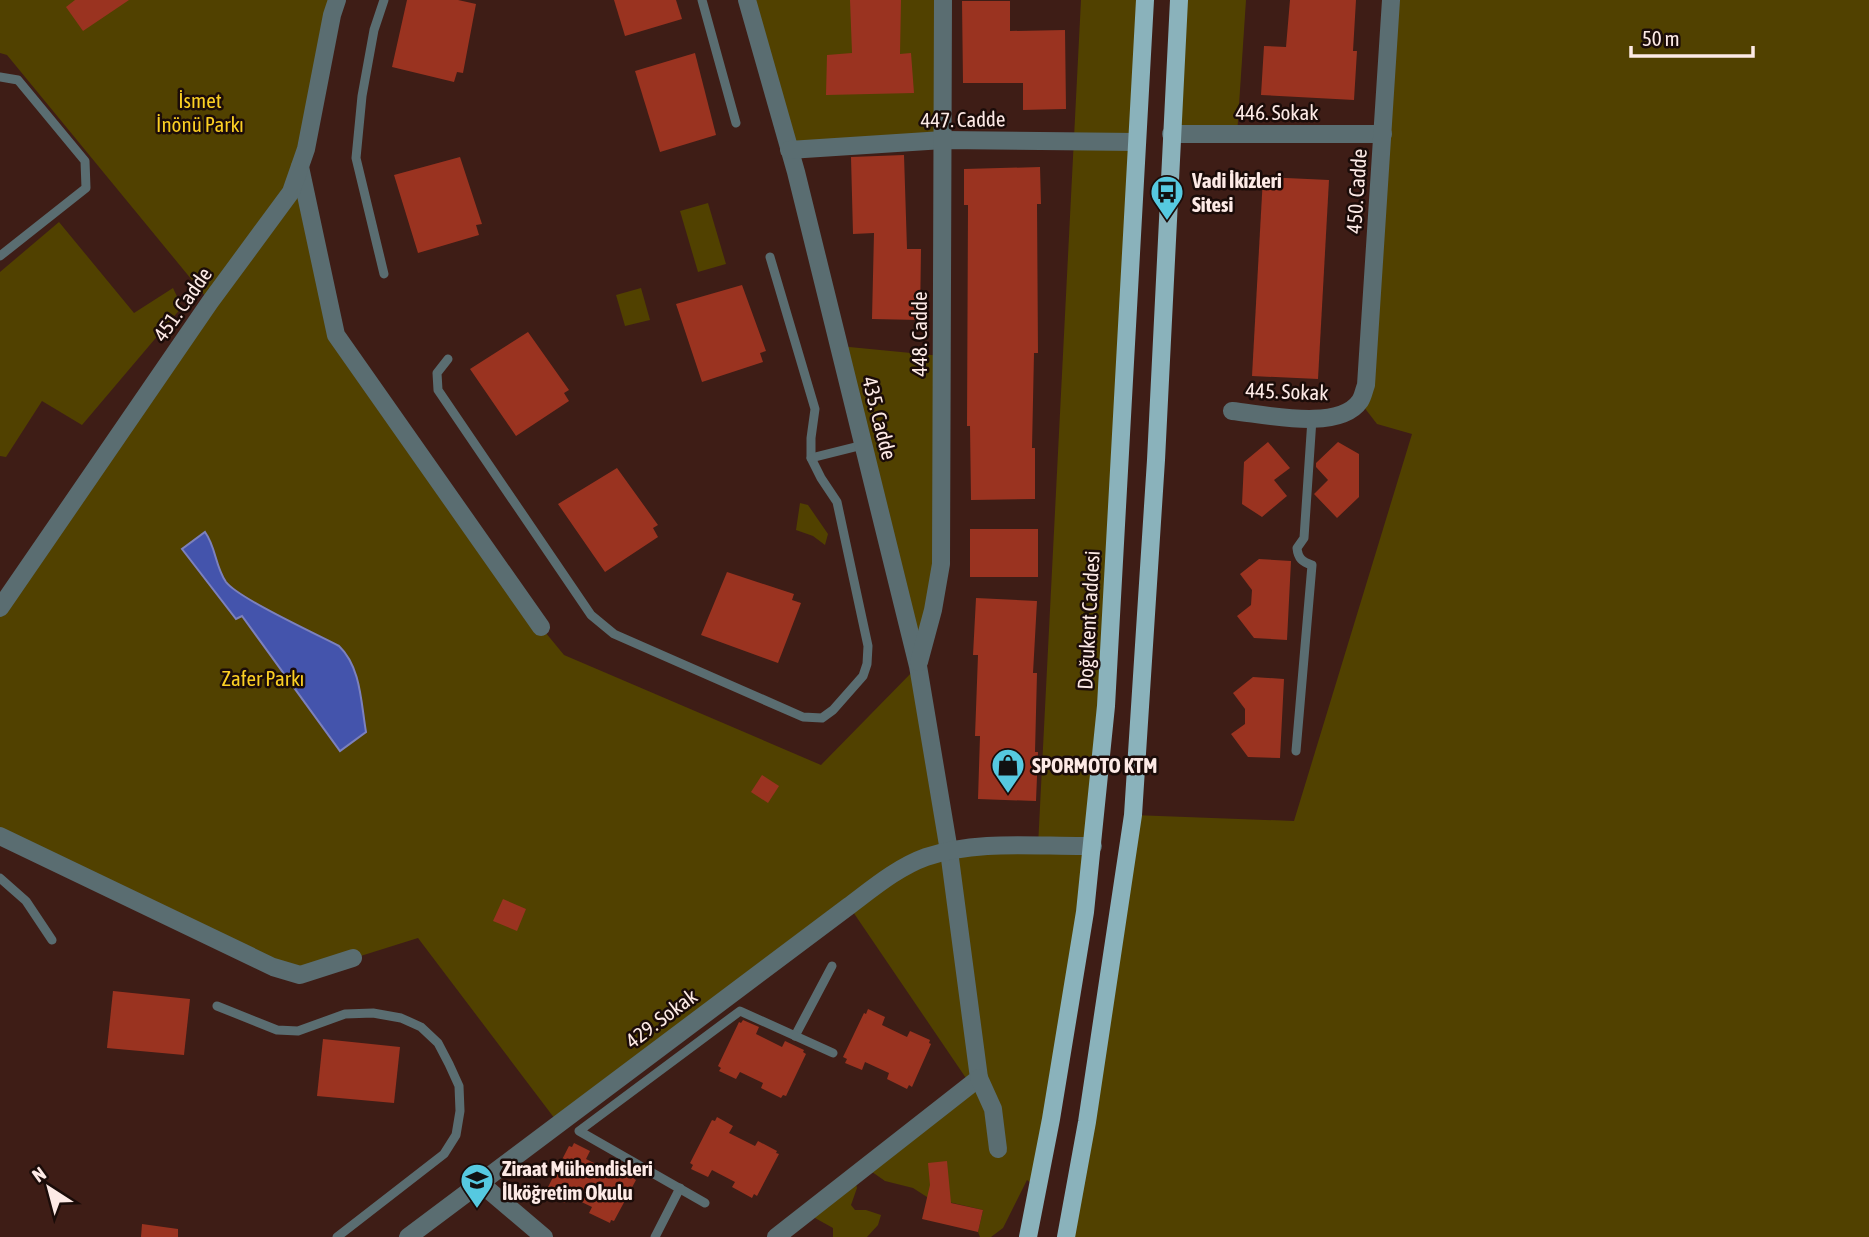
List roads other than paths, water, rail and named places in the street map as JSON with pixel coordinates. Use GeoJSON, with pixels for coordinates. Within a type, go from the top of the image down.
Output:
{"type":"FeatureCollection","features":[{"type":"Feature","properties":{"kind":"main road","name":"Doğukent Caddesi"},"geometry":{"type":"LineString","coordinates":[[1028,1237],[1051,1119],[1085,912],[1093,846],[1107,692],[1145,0]]}},
{"type":"Feature","properties":{"kind":"main road"},"geometry":{"type":"LineString","coordinates":[[1066,1237],[1089,1108],[1133,815],[1157,437],[1179,0]]}},
{"type":"Feature","properties":{"kind":"street","name":"451. Cadde"},"geometry":{"type":"LineString","coordinates":[[0,608],[210,302],[291,192],[306,149],[337,0]]}},
{"type":"Feature","properties":{"kind":"street","name":"435. Cadde"},"geometry":{"type":"LineString","coordinates":[[747,0],[789,149],[918,666],[950,850],[979,1078],[993,1109],[998,1149]]}},
{"type":"Feature","properties":{"kind":"street","name":"448. Cadde"},"geometry":{"type":"LineString","coordinates":[[918,666],[933,610],[941,564],[943,0]]}},
{"type":"Feature","properties":{"kind":"street","name":"450. Cadde"},"geometry":{"type":"LineString","coordinates":[[1366,386],[1391,0]]}},
{"type":"Feature","properties":{"kind":"street","name":"446. Sokak"},"geometry":{"type":"LineString","coordinates":[[1171,134],[1383,134]]}},
{"type":"Feature","properties":{"kind":"street","name":"447. Cadde"},"geometry":{"type":"LineString","coordinates":[[789,149],[943,140],[1137,142]]}},
{"type":"Feature","properties":{"kind":"street"},"geometry":{"type":"LineString","coordinates":[[300,167],[336,335],[541,627]]}},
{"type":"Feature","properties":{"kind":"street","name":"445. Sokak"},"geometry":{"type":"LineString","coordinates":[[1232,411],[1312,419],[1343,415],[1360,402],[1366,386]]}},
{"type":"Feature","properties":{"kind":"street"},"geometry":{"type":"LineString","coordinates":[[0,836],[273,967],[300,975],[352,958]]}},
{"type":"Feature","properties":{"kind":"street","name":"429. Sokak"},"geometry":{"type":"LineString","coordinates":[[408,1237],[882,882],[914,863],[950,850],[990,846],[1093,846]]}},
{"type":"Feature","properties":{"kind":"street"},"geometry":{"type":"LineString","coordinates":[[776,1237],[979,1078]]}},
{"type":"Feature","properties":{"kind":"street"},"geometry":{"type":"LineString","coordinates":[[479,1182],[544,1237]]}},
{"type":"Feature","properties":{"kind":"street"},"geometry":{"type":"LineString","coordinates":[[804,1237],[806,1213]]}},
{"type":"Feature","properties":{"kind":"lane"},"geometry":{"type":"LineString","coordinates":[[384,0],[374,30],[362,96],[356,158],[384,274]]}},
{"type":"Feature","properties":{"kind":"lane"},"geometry":{"type":"LineString","coordinates":[[702,0],[736,124]]}},
{"type":"Feature","properties":{"kind":"lane"},"geometry":{"type":"LineString","coordinates":[[0,77],[18,80],[85,161],[86,188],[0,256]]}},
{"type":"Feature","properties":{"kind":"lane"},"geometry":{"type":"LineString","coordinates":[[449,359],[437,373],[438,390],[591,615],[614,635],[803,717],[822,718],[833,710],[863,676],[868,646],[837,502],[811,458],[815,409],[770,257]]}},
{"type":"Feature","properties":{"kind":"lane"},"geometry":{"type":"LineString","coordinates":[[1296,751],[1312,565],[1298,556],[1297,548],[1304,538],[1312,419]]}},
{"type":"Feature","properties":{"kind":"lane"},"geometry":{"type":"LineString","coordinates":[[811,458],[863,445]]}},
{"type":"Feature","properties":{"kind":"lane"},"geometry":{"type":"LineString","coordinates":[[0,878],[26,901],[52,940]]}},
{"type":"Feature","properties":{"kind":"lane"},"geometry":{"type":"LineString","coordinates":[[795,1036],[832,966]]}},
{"type":"Feature","properties":{"kind":"lane"},"geometry":{"type":"LineString","coordinates":[[217,1006],[277,1030],[298,1031],[345,1014],[373,1013],[401,1018],[421,1027],[438,1044],[449,1064],[459,1086],[460,1111],[456,1135],[444,1154],[337,1237]]}},
{"type":"Feature","properties":{"kind":"lane"},"geometry":{"type":"LineString","coordinates":[[705,1203],[579,1131],[740,1010],[833,1054]]}},
{"type":"Feature","properties":{"kind":"lane"},"geometry":{"type":"LineString","coordinates":[[651,1053],[663,1069]]}},
{"type":"Feature","properties":{"kind":"lane"},"geometry":{"type":"LineString","coordinates":[[655,1237],[680,1188]]}},
{"type":"Feature","properties":{"kind":"water"},"geometry":{"type":"Polygon","coordinates":[[[205,532],[222,576],[233,589],[339,646],[352,664],[359,686],[366,732],[340,751],[242,616],[236,619],[182,549],[205,532]]]}},
{"type":"Feature","properties":{"kind":"place","name":"Vadi İkizleri Sitesi"},"geometry":{"type":"Point","coordinates":[1167,222]}},
{"type":"Feature","properties":{"kind":"place","name":"SPORMOTO KTM"},"geometry":{"type":"Point","coordinates":[1008,795]}},
{"type":"Feature","properties":{"kind":"place","name":"Ziraat Mühendisleri İlköğretim Okulu"},"geometry":{"type":"Point","coordinates":[477,1210]}},
{"type":"Feature","properties":{"kind":"park label","name":"İsmet İnönü Parkı"},"geometry":{"type":"Point","coordinates":[200,112]}},
{"type":"Feature","properties":{"kind":"park label","name":"Zafer Parkı"},"geometry":{"type":"Point","coordinates":[263,678]}}]}
